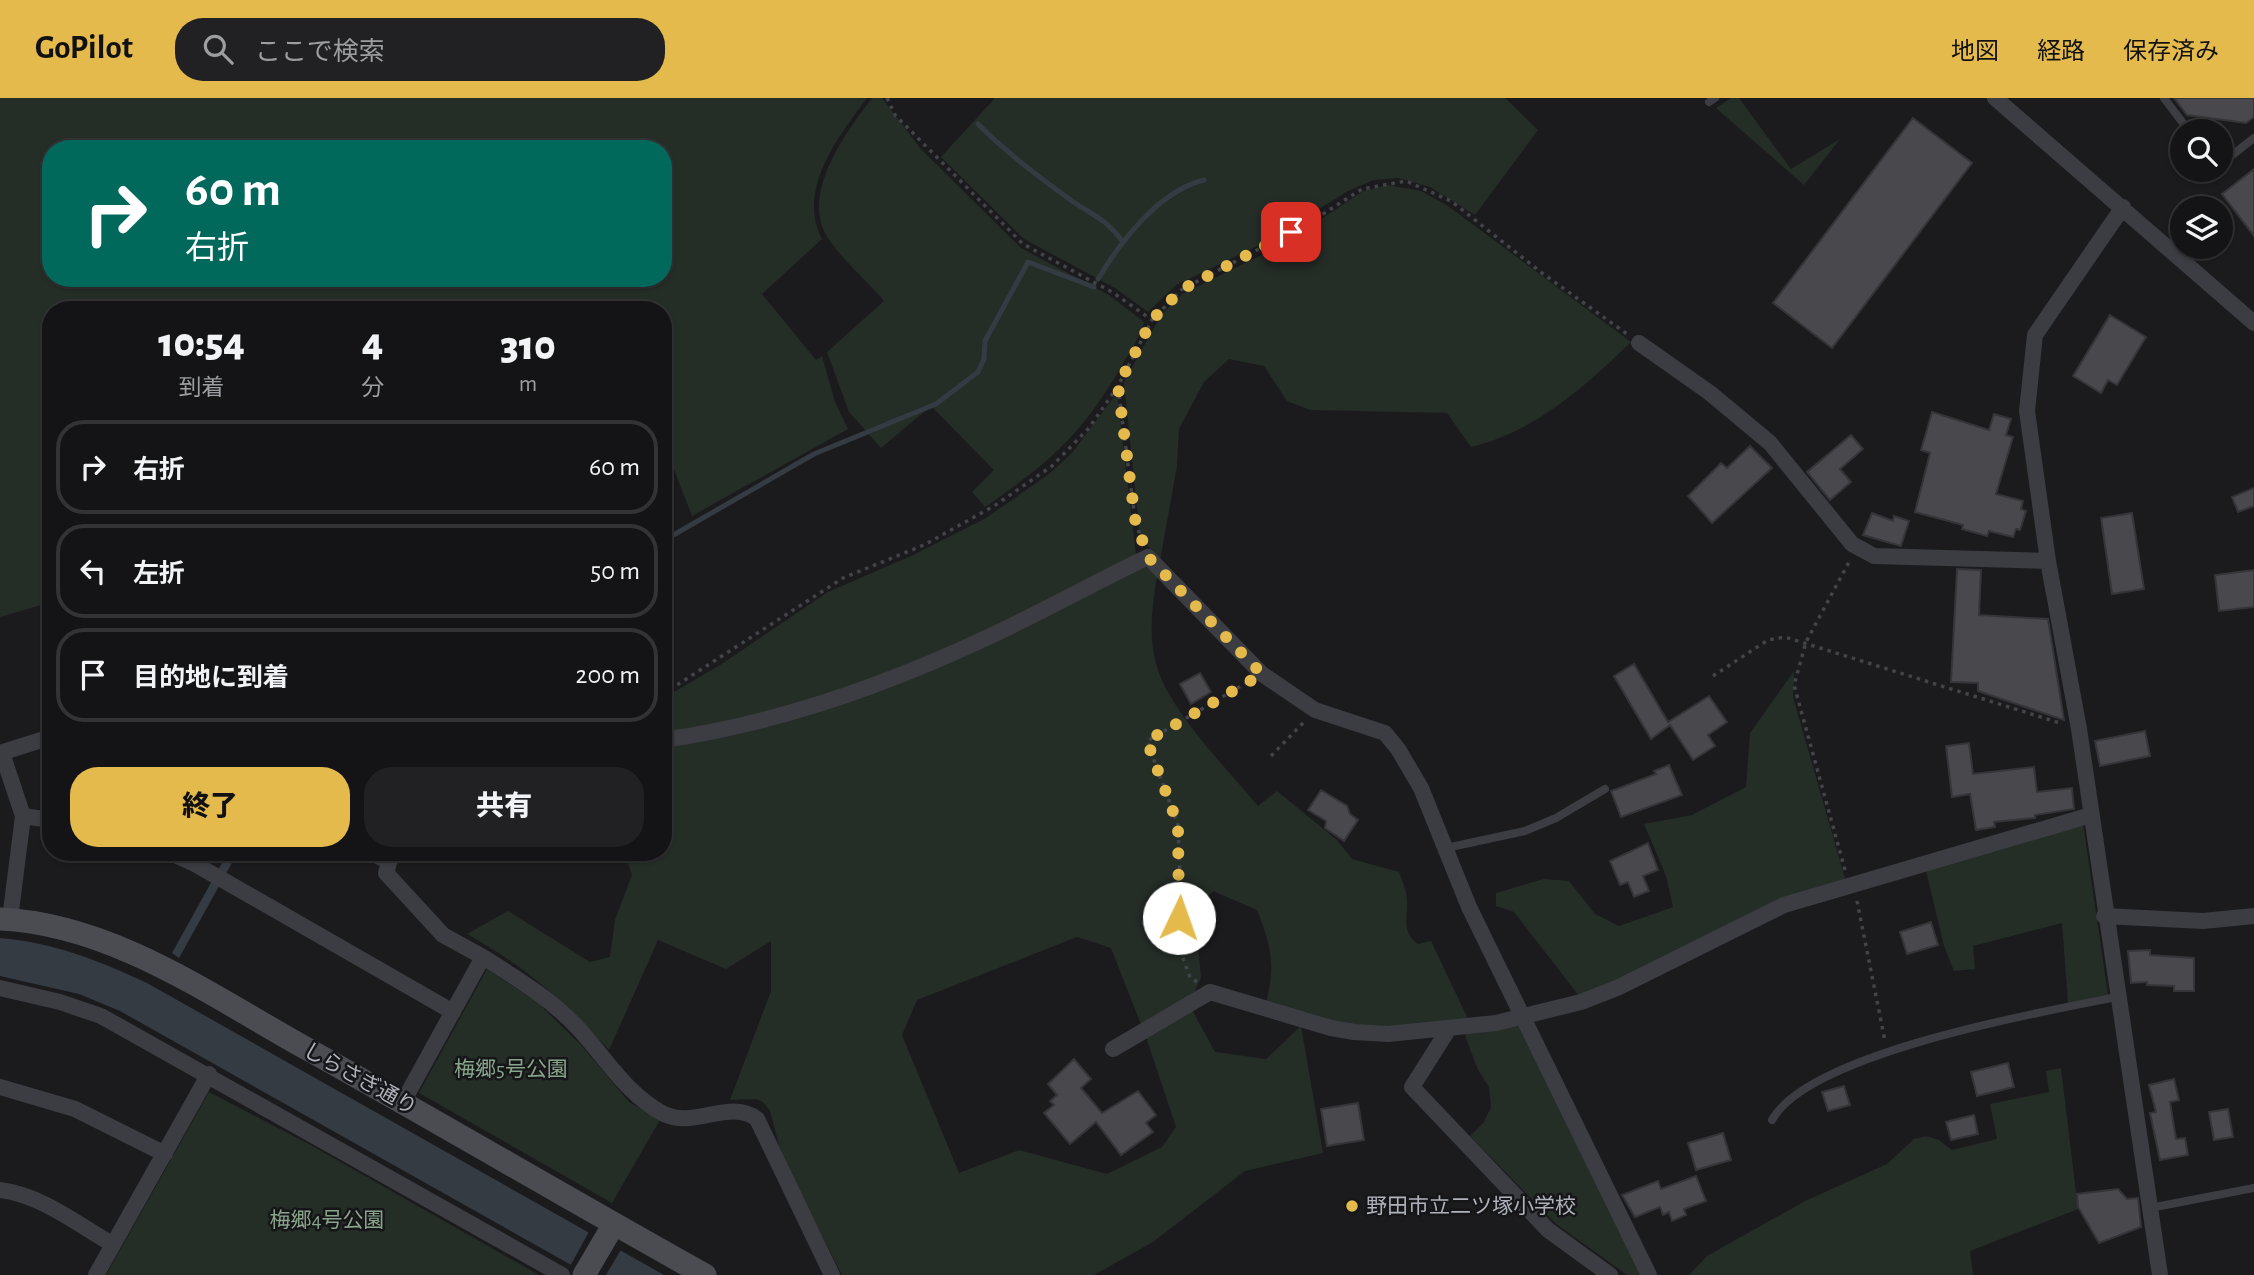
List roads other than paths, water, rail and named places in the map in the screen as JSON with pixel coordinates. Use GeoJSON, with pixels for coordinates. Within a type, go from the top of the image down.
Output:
{"type":"FeatureCollection","features":[{"type":"Feature","properties":{"kind":"street"},"geometry":{"type":"LineString","coordinates":[[1995,98],[2254,323]]}},
{"type":"Feature","properties":{"kind":"street"},"geometry":{"type":"LineString","coordinates":[[2123,207],[2035,335],[2027,411],[2048,561],[2079,729],[2104,916],[2160,1275]]}},
{"type":"Feature","properties":{"kind":"street"},"geometry":{"type":"LineString","coordinates":[[1639,343],[1710,393],[1770,443],[1852,544],[1874,556],[2048,561]]}},
{"type":"Feature","properties":{"kind":"street"},"geometry":{"type":"LineString","coordinates":[[672,738],[773,719],[895,677],[987,638],[1148,557],[1262,674],[1315,710],[1385,733],[1421,788],[1469,907],[1649,1275]]}},
{"type":"Feature","properties":{"kind":"street"},"geometry":{"type":"LineString","coordinates":[[5,919],[23,816],[1,753],[42,740]]}},
{"type":"Feature","properties":{"kind":"street"},"geometry":{"type":"LineString","coordinates":[[1113,1049],[1210,992],[1331,1028],[1388,1034],[1448,1030],[1524,1016],[1581,1002],[1617,988],[1784,905],[2091,815]]}},
{"type":"Feature","properties":{"kind":"street"},"geometry":{"type":"LineString","coordinates":[[23,816],[42,819]]}},
{"type":"Feature","properties":{"kind":"street"},"geometry":{"type":"LineString","coordinates":[[188,861],[453,1012]]}},
{"type":"Feature","properties":{"kind":"street"},"geometry":{"type":"LineString","coordinates":[[389,861],[386,873],[443,935],[484,957],[534,990],[576,1026],[635,1096],[654,1108],[682,1119],[738,1110],[757,1119],[832,1275]]}},
{"type":"Feature","properties":{"kind":"street"},"geometry":{"type":"LineString","coordinates":[[2104,916],[2226,921],[2254,916]]}},
{"type":"Feature","properties":{"kind":"street","name":"しらさぎ通り"},"geometry":{"type":"LineString","coordinates":[[5,919],[53,926],[110,943],[403,1102],[609,1232],[705,1275]]}},
{"type":"Feature","properties":{"kind":"street"},"geometry":{"type":"LineString","coordinates":[[403,1102],[484,957]]}},
{"type":"Feature","properties":{"kind":"street"},"geometry":{"type":"LineString","coordinates":[[0,988],[60,1002],[101,1016],[209,1074],[562,1275]]}},
{"type":"Feature","properties":{"kind":"street"},"geometry":{"type":"LineString","coordinates":[[1448,1030],[1412,1087],[1548,1230],[1610,1275]]}},
{"type":"Feature","properties":{"kind":"street"},"geometry":{"type":"LineString","coordinates":[[96,1275],[209,1074]]}},
{"type":"Feature","properties":{"kind":"street"},"geometry":{"type":"LineString","coordinates":[[0,1087],[75,1109],[164,1154]]}},
{"type":"Feature","properties":{"kind":"street"},"geometry":{"type":"LineString","coordinates":[[0,1190],[19,1192],[112,1244]]}},
{"type":"Feature","properties":{"kind":"street"},"geometry":{"type":"LineString","coordinates":[[584,1275],[609,1232]]}},
{"type":"Feature","properties":{"kind":"lane"},"geometry":{"type":"LineString","coordinates":[[2164,98],[2180,119]]}},
{"type":"Feature","properties":{"kind":"lane"},"geometry":{"type":"LineString","coordinates":[[2233,155],[2254,138]]}},
{"type":"Feature","properties":{"kind":"lane"},"geometry":{"type":"LineString","coordinates":[[1445,848],[1525,831],[1556,818],[1605,789]]}},
{"type":"Feature","properties":{"kind":"lane"},"geometry":{"type":"LineString","coordinates":[[1772,1120],[1789,1098],[1812,1083],[1912,1044],[2008,1019],[2117,997]]}},
{"type":"Feature","properties":{"kind":"lane"},"geometry":{"type":"LineString","coordinates":[[2149,1208],[2254,1188]]}},
{"type":"Feature","properties":{"kind":"waterway"},"geometry":{"type":"LineString","coordinates":[[978,124],[1035,174],[1105,222],[1123,242]]}},
{"type":"Feature","properties":{"kind":"waterway"},"geometry":{"type":"LineString","coordinates":[[1098,279],[1143,219],[1172,195],[1204,180]]}},
{"type":"Feature","properties":{"kind":"waterway"},"geometry":{"type":"LineString","coordinates":[[672,536],[814,454],[936,404],[978,372],[984,359],[985,341],[1028,262],[1094,287]]}},
{"type":"Feature","properties":{"kind":"place","name":"野田市立二ツ塚小学校"},"geometry":{"type":"Point","coordinates":[1352,1206]}},
{"type":"Feature","properties":{"kind":"park label","name":"梅郷5号公園"},"geometry":{"type":"Point","coordinates":[511,1069]}},
{"type":"Feature","properties":{"kind":"park label","name":"梅郷4号公園"},"geometry":{"type":"Point","coordinates":[327,1220]}}]}
